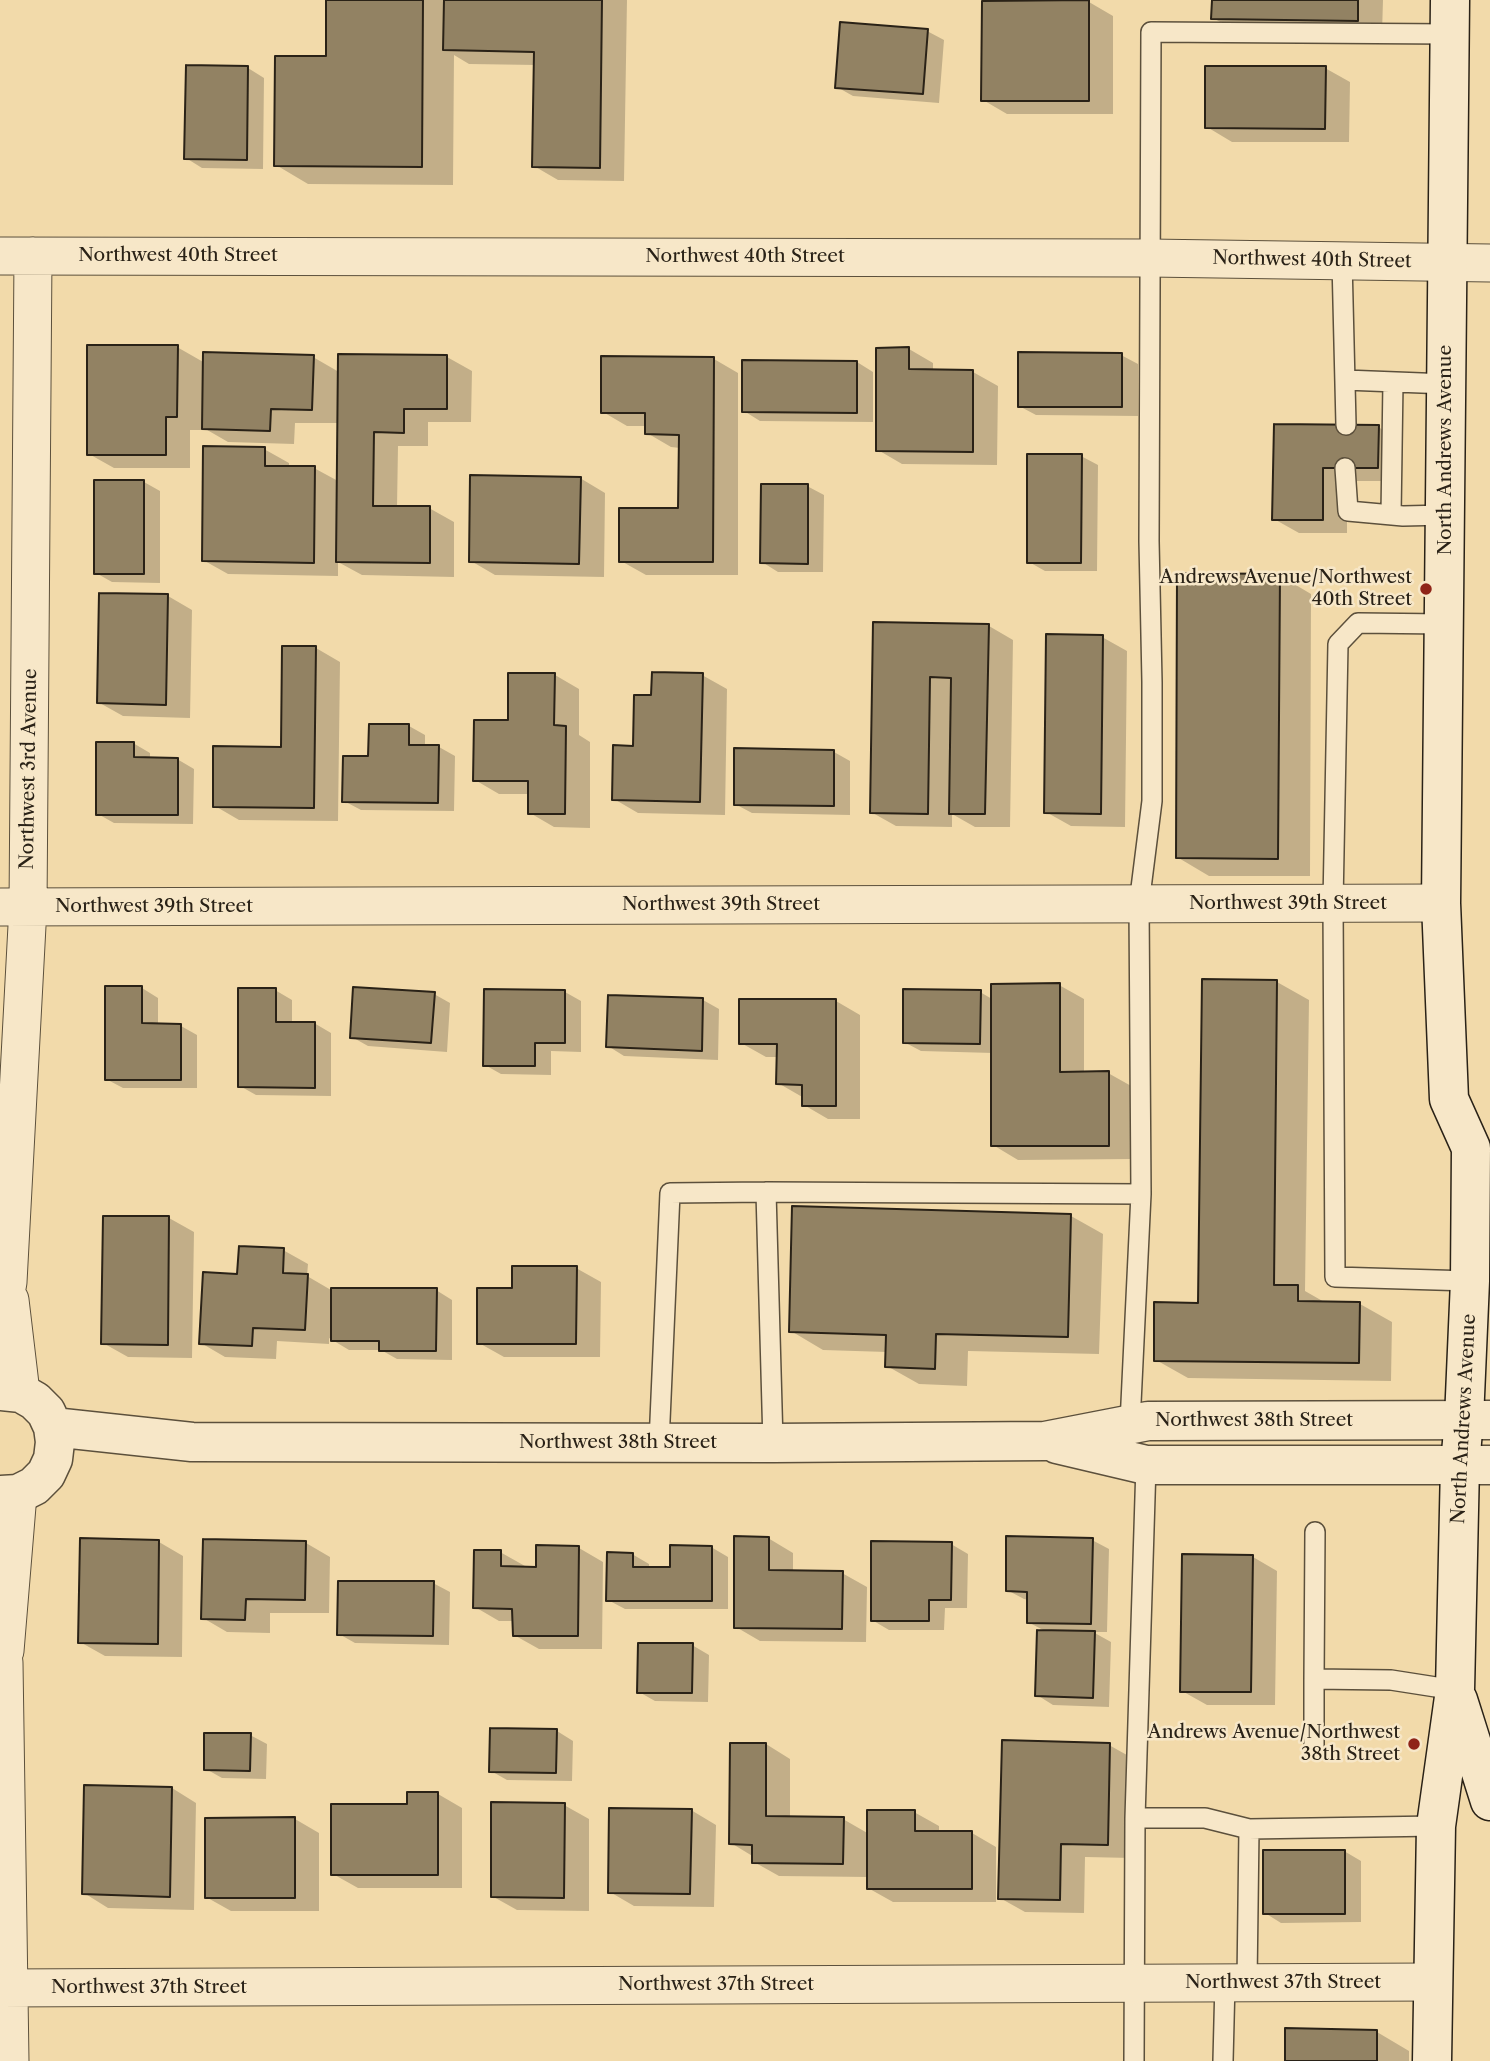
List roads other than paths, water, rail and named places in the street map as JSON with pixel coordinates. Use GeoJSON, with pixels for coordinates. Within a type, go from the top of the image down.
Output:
{"type":"FeatureCollection","features":[{"type":"Feature","properties":{"kind":"main road","name":"North Andrews Avenue"},"geometry":{"type":"LineString","coordinates":[[1432,2061],[1436,1826],[1455,1690],[1475,1465],[1477,1419],[1470,1281],[1480,1134],[1449,1100],[1441,903],[1450,17]]}},
{"type":"Feature","properties":{"kind":"main road"},"geometry":{"type":"LineString","coordinates":[[9,1494],[34,1486],[46,1474],[53,1443],[46,1412],[35,1401],[10,1392]]}},
{"type":"Feature","properties":{"kind":"main road","name":"Northwest 38th Street"},"geometry":{"type":"LineString","coordinates":[[53,1443],[1045,1441],[1148,1422],[1477,1419]]}},
{"type":"Feature","properties":{"kind":"main road","name":"Northwest 38th Street"},"geometry":{"type":"LineString","coordinates":[[1045,1441],[1146,1465],[1475,1465]]}},
{"type":"Feature","properties":{"kind":"main road","name":"North Andrews Avenue"},"geometry":{"type":"LineString","coordinates":[[1455,1690],[1490,1801]]}},
{"type":"Feature","properties":{"kind":"street","name":"Northwest 40th Street"},"geometry":{"type":"LineString","coordinates":[[17,256],[1149,258],[1490,263]]}},
{"type":"Feature","properties":{"kind":"street","name":"Northwest 3rd Avenue"},"geometry":{"type":"LineString","coordinates":[[10,1392],[8,1282],[14,907],[17,256]]}},
{"type":"Feature","properties":{"kind":"street","name":"Northwest 39th Street"},"geometry":{"type":"LineString","coordinates":[[14,907],[1441,903]]}},
{"type":"Feature","properties":{"kind":"street","name":"Northwest 3rd Avenue"},"geometry":{"type":"LineString","coordinates":[[0,1329],[8,1282]]}},
{"type":"Feature","properties":{"kind":"street"},"geometry":{"type":"LineString","coordinates":[[9,1494],[4,1663],[5,1988],[10,2061]]}},
{"type":"Feature","properties":{"kind":"street"},"geometry":{"type":"LineString","coordinates":[[0,1626],[4,1663]]}},
{"type":"Feature","properties":{"kind":"street","name":"Northwest 37th Street"},"geometry":{"type":"LineString","coordinates":[[5,1988],[1433,1982]]}},
{"type":"Feature","properties":{"kind":"lane"},"geometry":{"type":"LineString","coordinates":[[1130,1424],[1141,1194],[1139,904],[1152,801],[1149,541],[1151,32],[1450,17]]}},
{"type":"Feature","properties":{"kind":"lane"},"geometry":{"type":"LineString","coordinates":[[1342,261],[1346,425]]}},
{"type":"Feature","properties":{"kind":"lane"},"geometry":{"type":"LineString","coordinates":[[1345,380],[1447,384]]}},
{"type":"Feature","properties":{"kind":"lane"},"geometry":{"type":"LineString","coordinates":[[1391,515],[1393,383]]}},
{"type":"Feature","properties":{"kind":"lane"},"geometry":{"type":"LineString","coordinates":[[1345,468],[1348,511],[1391,515],[1446,515]]}},
{"type":"Feature","properties":{"kind":"lane"},"geometry":{"type":"LineString","coordinates":[[1445,624],[1358,623],[1338,644],[1333,904],[1335,1277],[1470,1281]]}},
{"type":"Feature","properties":{"kind":"lane"},"geometry":{"type":"LineString","coordinates":[[766,1192],[773,1443]]}},
{"type":"Feature","properties":{"kind":"lane"},"geometry":{"type":"LineString","coordinates":[[659,1443],[670,1194],[1141,1194]]}},
{"type":"Feature","properties":{"kind":"lane"},"geometry":{"type":"LineString","coordinates":[[1134,2061],[1135,1818],[1146,1465]]}},
{"type":"Feature","properties":{"kind":"lane"},"geometry":{"type":"LineString","coordinates":[[1314,1746],[1315,1532]]}},
{"type":"Feature","properties":{"kind":"lane"},"geometry":{"type":"LineString","coordinates":[[1314,1679],[1391,1680],[1455,1690]]}},
{"type":"Feature","properties":{"kind":"lane"},"geometry":{"type":"LineString","coordinates":[[1135,1818],[1205,1818],[1249,1829],[1436,1826]]}},
{"type":"Feature","properties":{"kind":"lane"},"geometry":{"type":"LineString","coordinates":[[1223,2061],[1236,1982],[1249,1829]]}},
{"type":"Feature","properties":{"kind":"place","name":"Andrews Avenue/Northwest 40th Street"},"geometry":{"type":"Point","coordinates":[1426,589]}},
{"type":"Feature","properties":{"kind":"place","name":"Andrews Avenue/Northwest 38th Street"},"geometry":{"type":"Point","coordinates":[1414,1744]}}]}
